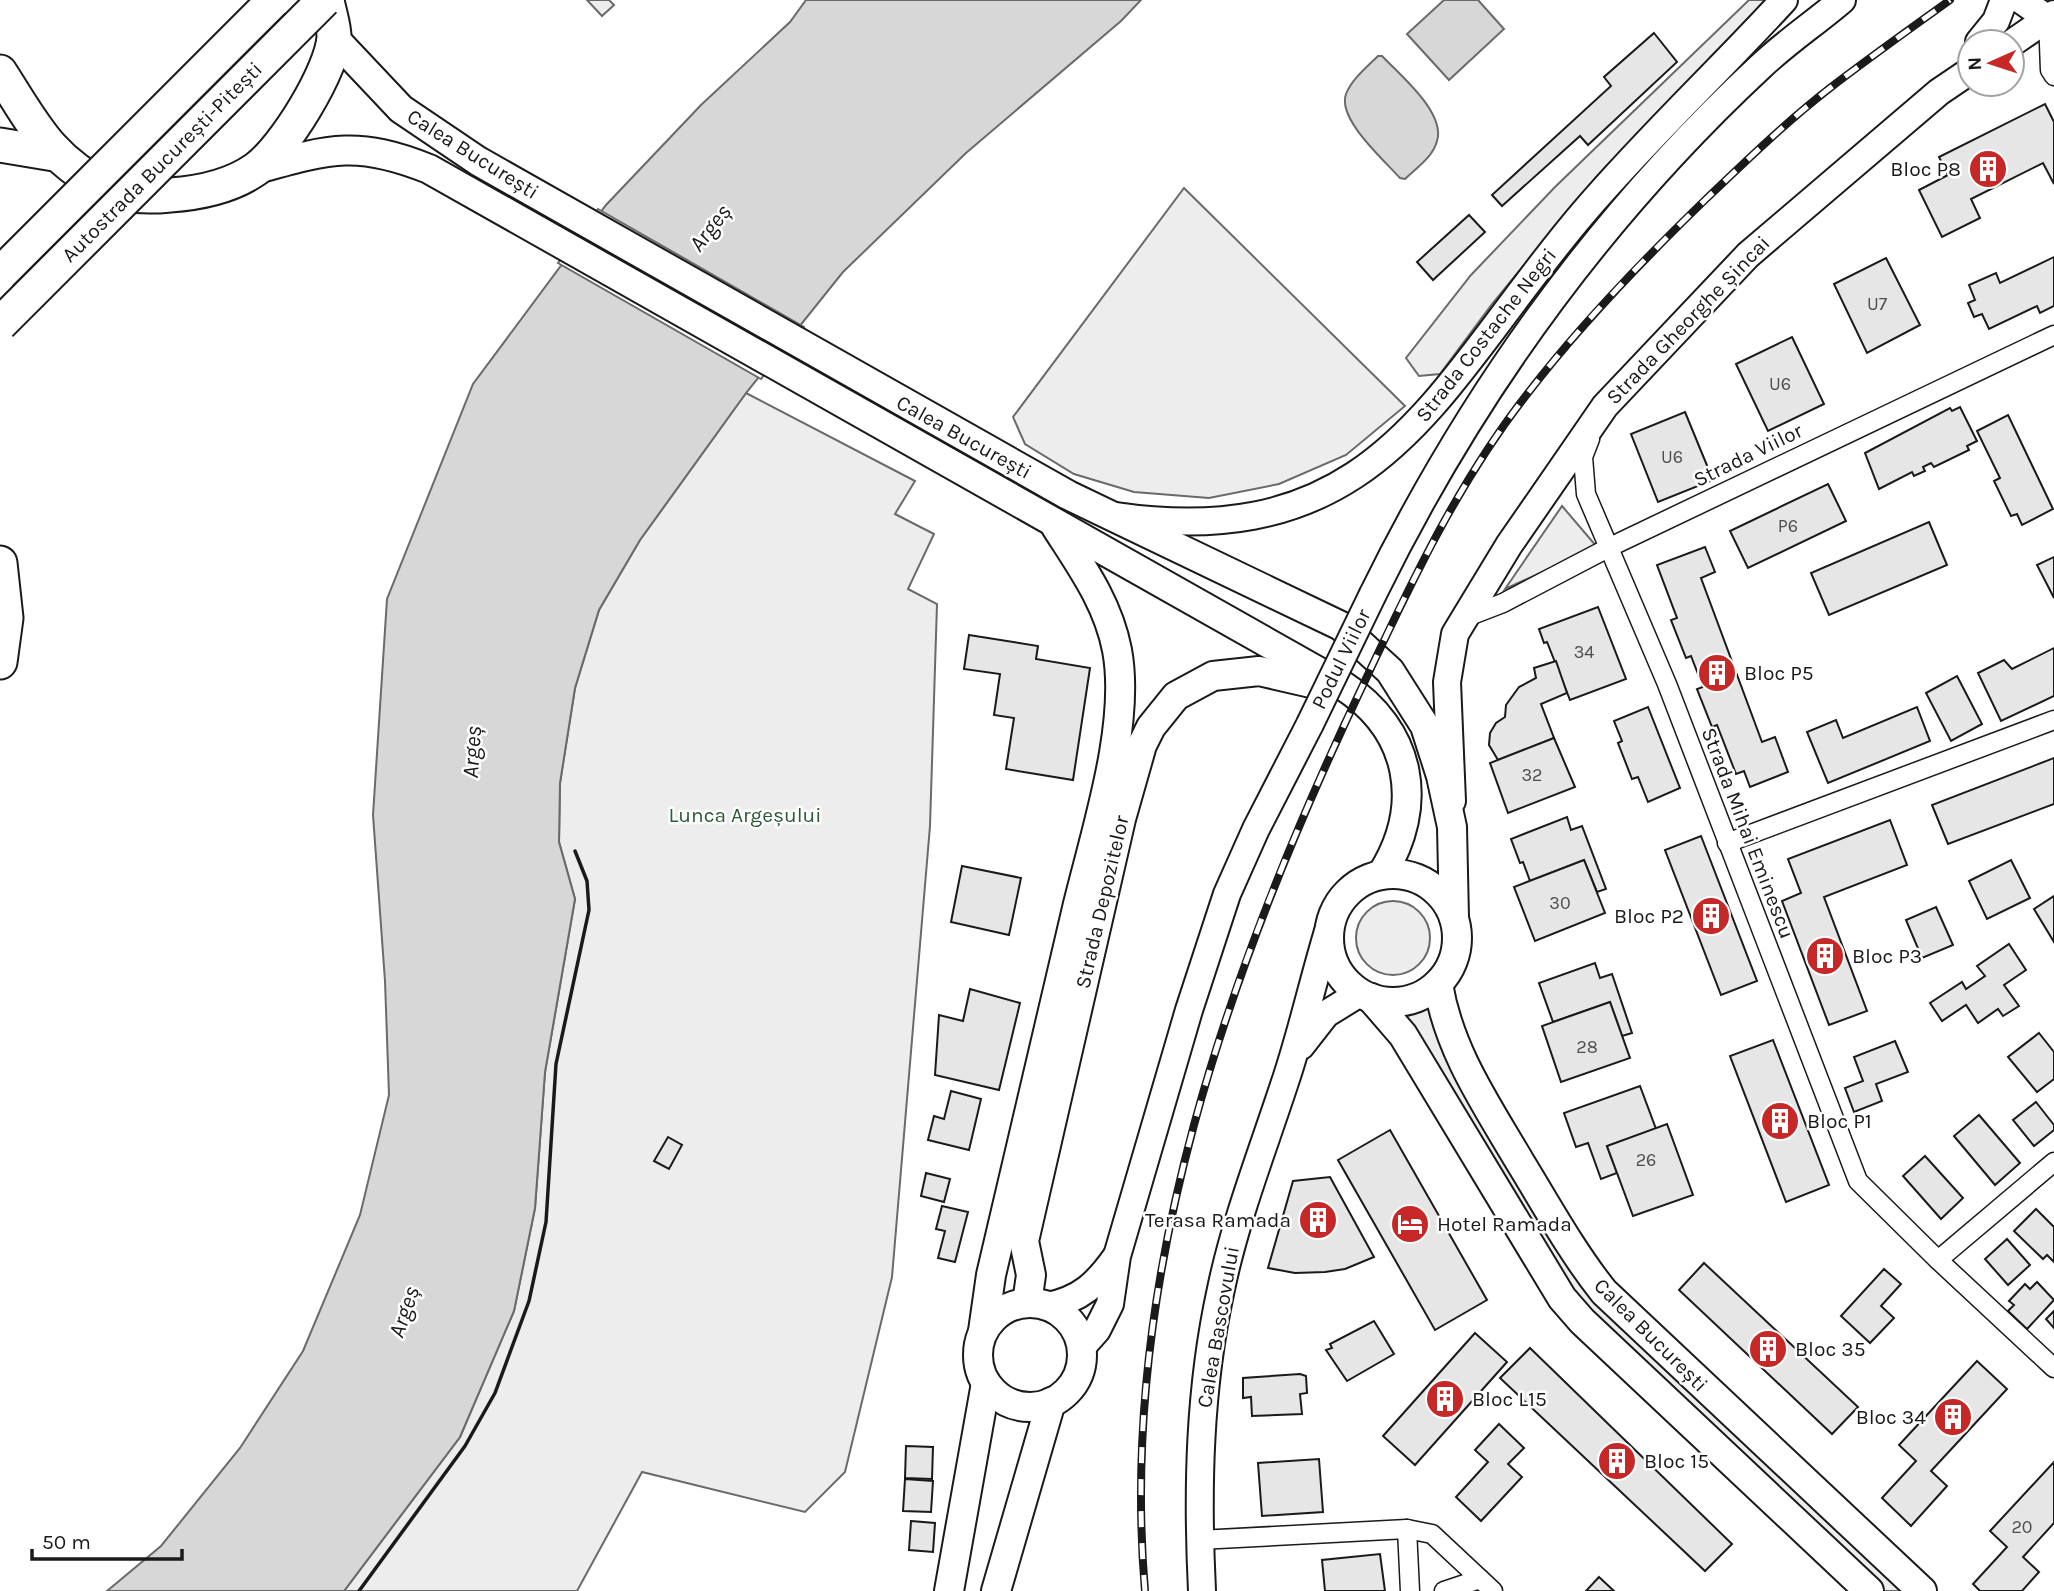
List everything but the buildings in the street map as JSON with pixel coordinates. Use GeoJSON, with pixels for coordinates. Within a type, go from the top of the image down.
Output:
{"type":"FeatureCollection","features":[{"type":"Feature","properties":{"kind":"highway","name":"Autostrada București-Pitești"},"geometry":{"type":"LineString","coordinates":[[0,274],[275,0]]}},
{"type":"Feature","properties":{"kind":"highway","name":"Autostrada București-Pitești"},"geometry":{"type":"LineString","coordinates":[[0,324],[326,0]]}},
{"type":"Feature","properties":{"kind":"highway"},"geometry":{"type":"LineString","coordinates":[[0,145],[54,154],[110,190],[132,195],[157,196],[205,190],[257,169],[293,128],[318,86],[334,38],[326,0]]}},
{"type":"Feature","properties":{"kind":"highway"},"geometry":{"type":"LineString","coordinates":[[0,72],[54,154]]}},
{"type":"Feature","properties":{"kind":"highway"},"geometry":{"type":"LineString","coordinates":[[0,563],[6,618],[0,662]]}},
{"type":"Feature","properties":{"kind":"main road","name":"Strada Costache Negri"},"geometry":{"type":"LineString","coordinates":[[1109,515],[1188,522],[1225,521],[1270,513],[1313,499],[1356,475],[1421,421],[1582,214],[1637,151],[1784,0]]}},
{"type":"Feature","properties":{"kind":"main road","name":"Strada Costache Negri"},"geometry":{"type":"LineString","coordinates":[[1762,65],[1799,0]]}},
{"type":"Feature","properties":{"kind":"main road","name":"Strada Costache Negri"},"geometry":{"type":"LineString","coordinates":[[1373,594],[1416,506],[1452,446],[1536,319],[1633,199],[1762,65],[1842,0]]}},
{"type":"Feature","properties":{"kind":"main road"},"geometry":{"type":"LineString","coordinates":[[1990,28],[2004,0]]}},
{"type":"Feature","properties":{"kind":"main road"},"geometry":{"type":"LineString","coordinates":[[2021,0],[2051,16],[2026,33]]}},
{"type":"Feature","properties":{"kind":"main road","name":"Calea București"},"geometry":{"type":"LineString","coordinates":[[334,38],[401,109],[478,161],[981,447],[1109,515],[1317,612],[1341,626],[1390,671],[1425,726],[1441,776],[1452,827],[1454,918]]}},
{"type":"Feature","properties":{"kind":"main road"},"geometry":{"type":"LineString","coordinates":[[1939,92],[1956,64]]}},
{"type":"Feature","properties":{"kind":"main road","name":"Strada Gheorghe Șincai"},"geometry":{"type":"LineString","coordinates":[[1452,827],[1452,758],[1447,682],[1455,634],[1605,405],[1748,255],[1939,92],[1956,80]]}},
{"type":"Feature","properties":{"kind":"main road","name":"Calea București"},"geometry":{"type":"LineString","coordinates":[[257,169],[309,155],[363,150],[390,153],[429,169],[1357,695],[1384,724],[1405,769],[1407,788],[1403,832],[1382,874]]}},
{"type":"Feature","properties":{"kind":"main road","name":"Strada Depozitelor"},"geometry":{"type":"LineString","coordinates":[[984,1331],[990,1275],[1095,835],[1115,743],[1120,699],[1117,649],[1107,613],[1055,525]]}},
{"type":"Feature","properties":{"kind":"main road","name":"Podul Viilor"},"geometry":{"type":"LineString","coordinates":[[1117,1256],[1189,1010],[1223,905],[1256,829],[1373,594]]}},
{"type":"Feature","properties":{"kind":"main road","name":"Strada Depozitelor"},"geometry":{"type":"LineString","coordinates":[[1038,1304],[1024,1241],[1122,819],[1142,745],[1151,727],[1176,696],[1213,676],[1226,673],[1268,673],[1357,695]]}},
{"type":"Feature","properties":{"kind":"main road"},"geometry":{"type":"LineString","coordinates":[[1382,874],[1405,874],[1426,883],[1444,898],[1454,918],[1456,953],[1438,984],[1422,995],[1405,1001],[1365,996],[1350,986],[1330,953],[1329,928],[1343,897],[1361,882],[1382,874]]}},
{"type":"Feature","properties":{"kind":"main road","name":"Calea Bascovului"},"geometry":{"type":"LineString","coordinates":[[1202,1591],[1199,1540],[1200,1434],[1220,1290],[1236,1230],[1288,1072],[1329,928]]}},
{"type":"Feature","properties":{"kind":"main road","name":"Calea București"},"geometry":{"type":"LineString","coordinates":[[1438,984],[1448,1029],[1469,1076],[1578,1258],[1604,1292],[1922,1591]]}},
{"type":"Feature","properties":{"kind":"main road","name":"Calea București"},"geometry":{"type":"LineString","coordinates":[[1365,996],[1403,1035],[1562,1298],[1582,1321],[1869,1591]]}},
{"type":"Feature","properties":{"kind":"main road","name":"Calea Bascovului"},"geometry":{"type":"LineString","coordinates":[[1288,1072],[1313,1028],[1326,1014],[1365,996]]}},
{"type":"Feature","properties":{"kind":"main road"},"geometry":{"type":"LineString","coordinates":[[949,1591],[986,1384],[978,1358],[984,1331],[1002,1311],[1070,1301],[1084,1294],[1098,1282],[1117,1256]]}},
{"type":"Feature","properties":{"kind":"main road"},"geometry":{"type":"LineString","coordinates":[[1081,1348],[1106,1315],[1117,1256]]}},
{"type":"Feature","properties":{"kind":"main road"},"geometry":{"type":"LineString","coordinates":[[986,1384],[1008,1402],[1022,1406],[1051,1402],[1065,1393],[1075,1380],[1081,1364],[1081,1348],[1070,1322],[1038,1304]]}},
{"type":"Feature","properties":{"kind":"main road"},"geometry":{"type":"LineString","coordinates":[[996,1591],[1051,1402]]}},
{"type":"Feature","properties":{"kind":"street"},"geometry":{"type":"LineString","coordinates":[[2051,16],[2050,70],[2054,76]]}},
{"type":"Feature","properties":{"kind":"street","name":"Strada Viilor"},"geometry":{"type":"LineString","coordinates":[[1463,618],[1503,603],[1610,547],[2054,335]]}},
{"type":"Feature","properties":{"kind":"street","name":"Strada Mihai Eminescu"},"geometry":{"type":"LineString","coordinates":[[1605,405],[1583,457],[1582,476],[1586,494],[1610,547],[1858,1181],[2054,1368]]}},
{"type":"Feature","properties":{"kind":"street"},"geometry":{"type":"LineString","coordinates":[[1727,843],[2054,720]]}},
{"type":"Feature","properties":{"kind":"street"},"geometry":{"type":"LineString","coordinates":[[1938,1260],[2054,1162]]}},
{"type":"Feature","properties":{"kind":"street"},"geometry":{"type":"LineString","coordinates":[[1199,1540],[1407,1529],[1432,1534],[1487,1585]]}},
{"type":"Feature","properties":{"kind":"street"},"geometry":{"type":"LineString","coordinates":[[1407,1529],[1410,1591]]}},
{"type":"Feature","properties":{"kind":"street"},"geometry":{"type":"LineString","coordinates":[[1444,1591],[1487,1585]]}},
{"type":"Feature","properties":{"kind":"shaded area"},"geometry":{"type":"Polygon","coordinates":[[[587,0],[609,0],[614,5],[602,16],[587,0]]]}},
{"type":"Feature","properties":{"kind":"shaded area"},"geometry":{"type":"Polygon","coordinates":[[[1749,0],[1766,0],[1598,175],[1492,304],[1440,374],[1419,376],[1406,358],[1471,275],[1555,187],[1749,0]]]}},
{"type":"Feature","properties":{"kind":"shaded area"},"geometry":{"type":"Polygon","coordinates":[[[1184,188],[1405,406],[1346,455],[1279,484],[1209,498],[1134,492],[1074,474],[1025,444],[1013,417],[1184,188]]]}},
{"type":"Feature","properties":{"kind":"shaded area","name":"Lunca Argeșului"},"geometry":{"type":"Polygon","coordinates":[[[746,393],[915,481],[895,514],[934,534],[908,589],[937,604],[930,826],[892,1277],[845,1472],[805,1512],[642,1472],[577,1591],[344,1591],[460,1437],[514,1311],[535,1208],[545,1072],[575,899],[559,842],[560,783],[575,688],[599,610],[640,540],[746,393]]]}},
{"type":"Feature","properties":{"kind":"shaded area"},"geometry":{"type":"Polygon","coordinates":[[[1562,506],[1597,547],[1505,589],[1562,506]]]}},
{"type":"Feature","properties":{"kind":"shaded area"},"geometry":{"type":"Polygon","coordinates":[[[1393,901],[1414,907],[1424,917],[1430,938],[1424,959],[1414,969],[1393,975],[1372,969],[1362,959],[1356,938],[1362,917],[1372,907],[1393,901]]]}},
{"type":"Feature","properties":{"kind":"shaded area"},"geometry":{"type":"Polygon","coordinates":[[[1430,991],[1578,1258],[1923,1591],[1869,1591],[1582,1321],[1371,998],[1405,1001],[1430,991]]]}},
{"type":"Feature","properties":{"kind":"water","name":"Argeș"},"geometry":{"type":"Polygon","coordinates":[[[806,0],[1141,0],[1121,21],[966,153],[843,272],[746,393],[640,540],[599,610],[575,688],[560,783],[559,842],[575,899],[545,1072],[535,1208],[514,1311],[460,1437],[344,1591],[107,1591],[161,1546],[240,1448],[303,1351],[360,1215],[389,1095],[385,981],[373,815],[387,599],[473,384],[606,205],[701,105],[790,22],[806,0]]]}},
{"type":"Feature","properties":{"kind":"water"},"geometry":{"type":"Polygon","coordinates":[[[1444,0],[1478,0],[1504,29],[1449,80],[1407,34],[1444,0]]]}},
{"type":"Feature","properties":{"kind":"water"},"geometry":{"type":"Polygon","coordinates":[[[1378,56],[1382,56],[1420,95],[1435,119],[1438,130],[1432,152],[1405,179],[1400,178],[1364,139],[1348,115],[1345,104],[1346,94],[1352,83],[1378,56]]]}},
{"type":"Feature","properties":{"kind":"pier"},"geometry":{"type":"Polygon","coordinates":[[[598,209],[804,327],[761,379],[558,263],[598,209]]]}},
{"type":"Feature","properties":{"kind":"railway"},"geometry":{"type":"LineString","coordinates":[[1145,1591],[1141,1473],[1149,1356],[1167,1240],[1194,1125],[1228,1011],[1269,900],[1314,791],[1418,571],[1479,462],[1503,427],[1548,367],[1613,294],[1705,200],[1798,114],[1950,0]]}},
{"type":"Feature","properties":{"kind":"wall"},"geometry":{"type":"LineString","coordinates":[[359,1591],[465,1446],[495,1393],[529,1301],[546,1222],[556,1064],[589,910],[587,881],[575,851]]}},
{"type":"Feature","properties":{"kind":"place","name":"Bloc P8"},"geometry":{"type":"Point","coordinates":[1988,169]}},
{"type":"Feature","properties":{"kind":"place","name":"Bloc P5"},"geometry":{"type":"Point","coordinates":[1717,673]}},
{"type":"Feature","properties":{"kind":"place","name":"Bloc P2"},"geometry":{"type":"Point","coordinates":[1711,916]}},
{"type":"Feature","properties":{"kind":"place","name":"Bloc P3"},"geometry":{"type":"Point","coordinates":[1825,956]}},
{"type":"Feature","properties":{"kind":"place","name":"Bloc P1"},"geometry":{"type":"Point","coordinates":[1780,1121]}},
{"type":"Feature","properties":{"kind":"place","name":"Terasa Ramada"},"geometry":{"type":"Point","coordinates":[1318,1220]}},
{"type":"Feature","properties":{"kind":"place","name":"Hotel Ramada"},"geometry":{"type":"Point","coordinates":[1410,1224]}},
{"type":"Feature","properties":{"kind":"place","name":"Bloc 35"},"geometry":{"type":"Point","coordinates":[1768,1349]}},
{"type":"Feature","properties":{"kind":"place","name":"Bloc L15"},"geometry":{"type":"Point","coordinates":[1445,1399]}},
{"type":"Feature","properties":{"kind":"place","name":"Bloc 34"},"geometry":{"type":"Point","coordinates":[1953,1417]}},
{"type":"Feature","properties":{"kind":"place","name":"Bloc 15"},"geometry":{"type":"Point","coordinates":[1617,1461]}}]}
